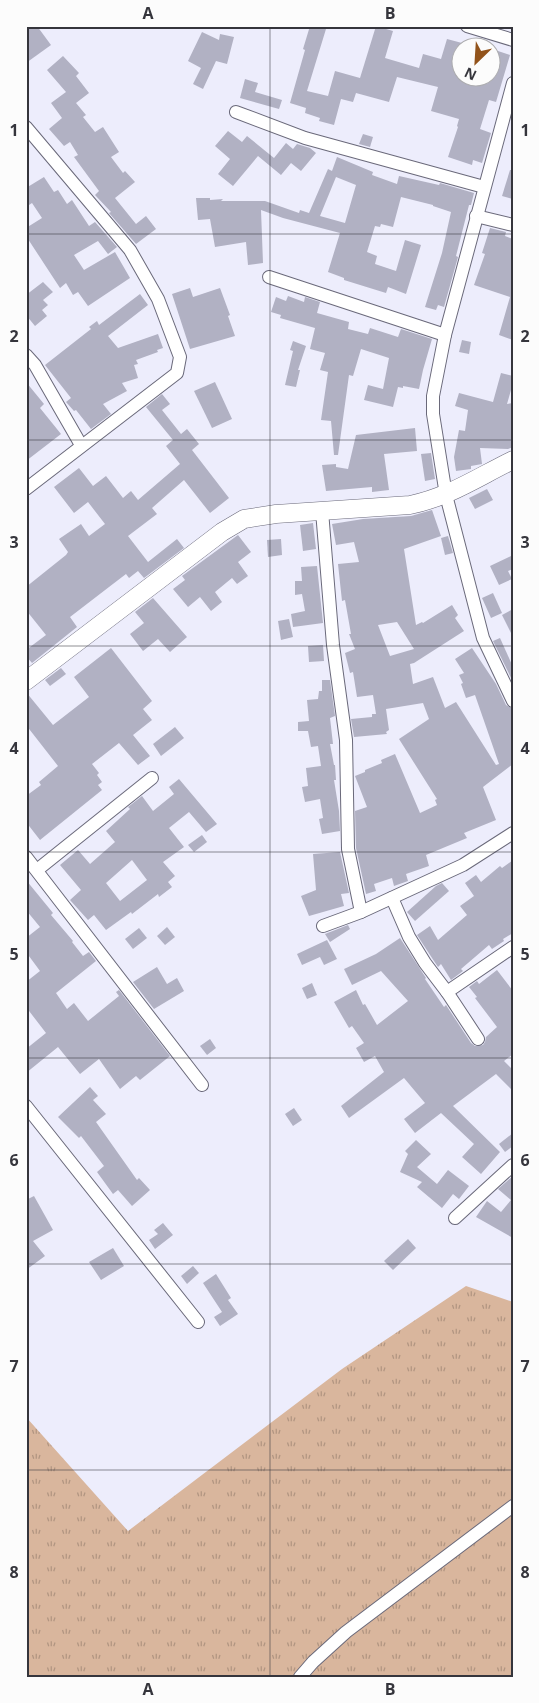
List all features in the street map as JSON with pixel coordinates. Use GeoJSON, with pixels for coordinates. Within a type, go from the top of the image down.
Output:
{"type":"FeatureCollection","features":[{"type":"Feature","properties":{"kind":"street"},"geometry":{"type":"LineString","coordinates":[[467,26],[513,40]]}},
{"type":"Feature","properties":{"kind":"street"},"geometry":{"type":"LineString","coordinates":[[513,83],[445,335],[433,396],[446,495],[483,638],[513,701]]}},
{"type":"Feature","properties":{"kind":"street"},"geometry":{"type":"LineString","coordinates":[[236,112],[306,138],[484,187]]}},
{"type":"Feature","properties":{"kind":"street"},"geometry":{"type":"LineString","coordinates":[[26,127],[130,250],[158,299],[180,357],[176,373],[26,489]]}},
{"type":"Feature","properties":{"kind":"street"},"geometry":{"type":"LineString","coordinates":[[476,216],[513,225]]}},
{"type":"Feature","properties":{"kind":"street"},"geometry":{"type":"LineString","coordinates":[[269,277],[445,335]]}},
{"type":"Feature","properties":{"kind":"street"},"geometry":{"type":"LineString","coordinates":[[26,355],[35,364],[81,445]]}},
{"type":"Feature","properties":{"kind":"street"},"geometry":{"type":"LineString","coordinates":[[26,681],[222,532],[244,518],[410,505],[446,495],[513,460]]}},
{"type":"Feature","properties":{"kind":"street"},"geometry":{"type":"LineString","coordinates":[[322,511],[333,645],[346,740],[348,849],[361,912]]}},
{"type":"Feature","properties":{"kind":"street"},"geometry":{"type":"LineString","coordinates":[[36,870],[152,778]]}},
{"type":"Feature","properties":{"kind":"street"},"geometry":{"type":"LineString","coordinates":[[323,926],[361,912],[463,865],[513,833]]}},
{"type":"Feature","properties":{"kind":"street"},"geometry":{"type":"LineString","coordinates":[[26,857],[202,1085]]}},
{"type":"Feature","properties":{"kind":"street"},"geometry":{"type":"LineString","coordinates":[[392,898],[409,937],[478,1039]]}},
{"type":"Feature","properties":{"kind":"street"},"geometry":{"type":"LineString","coordinates":[[447,992],[513,947]]}},
{"type":"Feature","properties":{"kind":"street"},"geometry":{"type":"LineString","coordinates":[[26,1106],[198,1322]]}},
{"type":"Feature","properties":{"kind":"street"},"geometry":{"type":"LineString","coordinates":[[455,1218],[513,1165]]}},
{"type":"Feature","properties":{"kind":"street"},"geometry":{"type":"LineString","coordinates":[[300,1677],[308,1666],[346,1632],[513,1506]]}},
{"type":"Feature","properties":{"kind":"green space"},"geometry":{"type":"Polygon","coordinates":[[[466,1286],[513,1302],[513,1677],[26,1677],[26,1417],[128,1531],[342,1369],[466,1286]]]}},
{"type":"Feature","properties":{"kind":"building"},"geometry":{"type":"Polygon","coordinates":[[[26,26],[37,26],[51,45],[26,63],[26,26]]]}},
{"type":"Feature","properties":{"kind":"building"},"geometry":{"type":"Polygon","coordinates":[[[310,26],[326,29],[307,91],[328,96],[335,71],[360,78],[376,26],[393,31],[385,58],[419,68],[423,54],[441,59],[447,39],[452,40],[452,88],[500,88],[496,102],[489,100],[480,129],[491,133],[482,163],[473,160],[472,165],[448,157],[459,119],[431,111],[438,87],[397,77],[389,102],[356,93],[353,102],[341,99],[334,125],[319,121],[320,118],[305,113],[306,108],[290,103],[305,50],[303,49],[310,26]]]}},
{"type":"Feature","properties":{"kind":"building"},"geometry":{"type":"Polygon","coordinates":[[[202,32],[219,40],[220,34],[234,37],[227,64],[216,61],[203,89],[193,84],[201,68],[188,61],[202,32]]]}},
{"type":"Feature","properties":{"kind":"building"},"geometry":{"type":"Polygon","coordinates":[[[502,52],[510,55],[502,82],[502,52]]]}},
{"type":"Feature","properties":{"kind":"building"},"geometry":{"type":"Polygon","coordinates":[[[63,56],[79,73],[76,76],[89,93],[76,103],[86,115],[83,117],[95,132],[103,127],[119,152],[111,157],[123,173],[125,171],[135,182],[115,198],[136,224],[146,216],[156,229],[136,244],[95,195],[99,191],[74,157],[78,155],[70,142],[64,146],[49,129],[62,118],[51,103],[66,92],[47,70],[63,56]]]}},
{"type":"Feature","properties":{"kind":"building"},"geometry":{"type":"Polygon","coordinates":[[[245,79],[258,83],[255,92],[282,100],[279,109],[240,98],[245,79]]]}},
{"type":"Feature","properties":{"kind":"building"},"geometry":{"type":"Polygon","coordinates":[[[228,131],[242,142],[247,136],[274,158],[286,143],[293,149],[297,144],[310,148],[316,153],[301,171],[291,163],[281,175],[258,156],[233,186],[218,174],[230,159],[215,146],[228,131]]]}},
{"type":"Feature","properties":{"kind":"building"},"geometry":{"type":"Polygon","coordinates":[[[363,134],[373,137],[370,147],[359,144],[363,134]]]}},
{"type":"Feature","properties":{"kind":"building"},"geometry":{"type":"Polygon","coordinates":[[[337,157],[373,172],[372,175],[397,184],[399,176],[439,185],[440,183],[474,193],[471,205],[469,205],[456,256],[458,257],[444,307],[438,305],[436,310],[425,307],[442,253],[451,212],[433,205],[401,197],[393,227],[381,224],[380,227],[375,226],[367,252],[377,256],[375,264],[396,271],[405,240],[421,245],[406,294],[388,287],[386,293],[344,280],[344,278],[328,272],[340,233],[283,218],[261,210],[263,263],[248,265],[246,242],[215,247],[210,219],[198,220],[196,198],[223,199],[221,201],[265,201],[299,213],[300,210],[309,213],[328,169],[332,171],[337,157]],[[336,177],[320,216],[345,223],[356,185],[336,177]]]}},
{"type":"Feature","properties":{"kind":"building"},"geometry":{"type":"Polygon","coordinates":[[[510,170],[513,170],[513,199],[502,196],[510,170]]]}},
{"type":"Feature","properties":{"kind":"building"},"geometry":{"type":"Polygon","coordinates":[[[44,177],[54,192],[58,190],[67,204],[72,200],[89,226],[95,222],[117,247],[108,254],[98,241],[74,255],[84,270],[115,252],[130,278],[88,306],[78,292],[73,295],[66,283],[60,288],[26,236],[26,228],[42,218],[32,203],[26,207],[26,188],[44,177]]]}},
{"type":"Feature","properties":{"kind":"building"},"geometry":{"type":"Polygon","coordinates":[[[490,228],[506,232],[505,236],[513,239],[513,340],[499,335],[510,297],[474,285],[485,254],[482,253],[490,228]]]}},
{"type":"Feature","properties":{"kind":"building"},"geometry":{"type":"Polygon","coordinates":[[[43,282],[53,292],[43,300],[48,305],[42,310],[47,316],[35,326],[26,315],[26,295],[43,282]]]}},
{"type":"Feature","properties":{"kind":"building"},"geometry":{"type":"Polygon","coordinates":[[[190,288],[193,297],[220,288],[235,336],[190,349],[172,294],[190,288]]]}},
{"type":"Feature","properties":{"kind":"building"},"geometry":{"type":"Polygon","coordinates":[[[140,294],[148,305],[108,336],[118,348],[158,334],[163,348],[157,350],[158,352],[136,360],[138,364],[134,365],[138,378],[122,383],[127,391],[103,404],[111,414],[91,429],[76,410],[74,411],[66,402],[71,398],[45,365],[91,329],[89,327],[97,321],[99,325],[140,294]]]}},
{"type":"Feature","properties":{"kind":"building"},"geometry":{"type":"Polygon","coordinates":[[[288,296],[304,302],[305,297],[320,302],[317,313],[349,322],[348,329],[368,334],[370,328],[398,337],[401,329],[432,339],[419,389],[398,387],[393,407],[364,400],[368,385],[383,389],[389,358],[361,349],[353,376],[349,375],[338,455],[334,455],[331,421],[321,420],[328,372],[320,370],[325,353],[310,349],[315,328],[280,318],[281,315],[271,312],[276,297],[286,301],[288,296]]]}},
{"type":"Feature","properties":{"kind":"building"},"geometry":{"type":"Polygon","coordinates":[[[462,340],[471,342],[469,354],[459,352],[462,340]]]}},
{"type":"Feature","properties":{"kind":"building"},"geometry":{"type":"Polygon","coordinates":[[[293,341],[306,346],[298,370],[300,370],[296,387],[285,385],[293,351],[290,350],[293,341]]]}},
{"type":"Feature","properties":{"kind":"building"},"geometry":{"type":"Polygon","coordinates":[[[501,373],[513,376],[507,404],[513,403],[513,447],[508,449],[480,448],[482,464],[471,466],[471,469],[456,471],[454,457],[459,430],[465,431],[468,410],[455,406],[459,393],[493,402],[501,373]]]}},
{"type":"Feature","properties":{"kind":"building"},"geometry":{"type":"Polygon","coordinates":[[[26,382],[44,404],[40,408],[61,434],[26,461],[26,382]]]}},
{"type":"Feature","properties":{"kind":"building"},"geometry":{"type":"Polygon","coordinates":[[[215,382],[232,419],[212,428],[194,391],[215,382]]]}},
{"type":"Feature","properties":{"kind":"building"},"geometry":{"type":"Polygon","coordinates":[[[162,394],[170,404],[162,410],[181,434],[187,429],[199,444],[192,450],[229,498],[210,513],[184,480],[152,508],[157,514],[128,536],[148,562],[177,539],[184,548],[144,578],[138,571],[129,578],[126,574],[70,617],[77,627],[32,663],[26,656],[26,650],[46,635],[26,610],[26,587],[66,555],[68,552],[59,539],[81,524],[89,536],[105,524],[88,502],[74,513],[54,487],[79,468],[93,486],[106,476],[123,498],[131,491],[138,500],[180,464],[166,446],[173,440],[146,407],[162,394]]]}},
{"type":"Feature","properties":{"kind":"building"},"geometry":{"type":"Polygon","coordinates":[[[415,428],[417,451],[384,454],[389,490],[372,492],[372,487],[326,491],[322,465],[336,464],[336,467],[348,469],[356,435],[415,428]]]}},
{"type":"Feature","properties":{"kind":"building"},"geometry":{"type":"Polygon","coordinates":[[[431,453],[435,479],[425,481],[421,454],[431,453]]]}},
{"type":"Feature","properties":{"kind":"building"},"geometry":{"type":"Polygon","coordinates":[[[487,489],[493,500],[475,509],[469,498],[487,489]]]}},
{"type":"Feature","properties":{"kind":"building"},"geometry":{"type":"Polygon","coordinates":[[[432,510],[441,536],[404,549],[416,625],[423,623],[452,605],[458,615],[455,618],[464,631],[410,664],[413,684],[433,677],[445,708],[456,702],[496,765],[499,764],[475,695],[466,698],[459,675],[464,673],[455,659],[472,648],[496,684],[506,705],[513,709],[513,764],[483,787],[496,820],[464,833],[467,838],[426,855],[429,866],[406,874],[408,881],[394,886],[392,878],[374,884],[376,891],[366,894],[356,848],[355,811],[367,807],[355,776],[382,763],[381,760],[395,754],[420,813],[437,805],[435,800],[437,799],[399,739],[429,719],[423,703],[386,709],[389,730],[386,732],[387,734],[354,737],[351,719],[372,717],[372,714],[376,714],[373,695],[357,697],[353,672],[350,673],[345,653],[355,649],[349,634],[351,634],[345,600],[342,601],[338,564],[359,562],[354,542],[336,545],[332,524],[363,519],[411,516],[432,510]],[[397,622],[378,625],[390,656],[414,649],[397,622]]]}},
{"type":"Feature","properties":{"kind":"building"},"geometry":{"type":"Polygon","coordinates":[[[313,523],[316,549],[303,551],[300,525],[313,523]]]}},
{"type":"Feature","properties":{"kind":"building"},"geometry":{"type":"Polygon","coordinates":[[[238,535],[251,552],[238,562],[248,576],[237,584],[232,578],[215,592],[222,602],[211,611],[200,597],[188,607],[173,589],[185,580],[182,576],[238,535]]]}},
{"type":"Feature","properties":{"kind":"building"},"geometry":{"type":"Polygon","coordinates":[[[448,536],[453,553],[445,555],[441,538],[448,536]]]}},
{"type":"Feature","properties":{"kind":"building"},"geometry":{"type":"Polygon","coordinates":[[[281,539],[282,555],[268,557],[267,540],[281,539]]]}},
{"type":"Feature","properties":{"kind":"building"},"geometry":{"type":"Polygon","coordinates":[[[513,555],[513,569],[508,571],[512,579],[499,585],[490,566],[513,555]]]}},
{"type":"Feature","properties":{"kind":"building"},"geometry":{"type":"Polygon","coordinates":[[[317,566],[323,623],[293,627],[291,614],[305,611],[302,594],[295,595],[295,581],[302,581],[301,567],[317,566]]]}},
{"type":"Feature","properties":{"kind":"building"},"geometry":{"type":"Polygon","coordinates":[[[493,593],[502,613],[491,618],[482,598],[493,593]]]}},
{"type":"Feature","properties":{"kind":"building"},"geometry":{"type":"Polygon","coordinates":[[[153,598],[187,637],[170,652],[158,639],[143,651],[130,634],[144,623],[135,612],[153,598]]]}},
{"type":"Feature","properties":{"kind":"building"},"geometry":{"type":"Polygon","coordinates":[[[513,609],[513,637],[502,615],[513,609]]]}},
{"type":"Feature","properties":{"kind":"building"},"geometry":{"type":"Polygon","coordinates":[[[289,619],[293,637],[281,640],[278,621],[289,619]]]}},
{"type":"Feature","properties":{"kind":"building"},"geometry":{"type":"Polygon","coordinates":[[[500,638],[513,667],[513,682],[493,641],[500,638]]]}},
{"type":"Feature","properties":{"kind":"building"},"geometry":{"type":"Polygon","coordinates":[[[323,645],[324,661],[309,662],[308,646],[323,645]]]}},
{"type":"Feature","properties":{"kind":"building"},"geometry":{"type":"Polygon","coordinates":[[[111,648],[152,701],[143,709],[152,720],[133,735],[150,756],[138,765],[119,743],[92,764],[99,773],[97,775],[102,782],[98,785],[102,790],[40,840],[26,822],[26,796],[41,785],[39,782],[58,766],[26,725],[26,692],[53,725],[89,697],[74,677],[111,648]]]}},
{"type":"Feature","properties":{"kind":"building"},"geometry":{"type":"Polygon","coordinates":[[[61,668],[66,674],[50,686],[45,680],[61,668]]]}},
{"type":"Feature","properties":{"kind":"building"},"geometry":{"type":"Polygon","coordinates":[[[322,680],[330,680],[335,716],[330,718],[333,744],[330,744],[335,765],[336,780],[334,780],[340,831],[322,834],[319,819],[323,818],[320,799],[305,802],[302,787],[308,786],[306,768],[321,766],[318,746],[311,747],[308,731],[298,731],[298,722],[309,721],[307,700],[318,699],[319,691],[322,691],[322,680]]]}},
{"type":"Feature","properties":{"kind":"building"},"geometry":{"type":"Polygon","coordinates":[[[175,727],[184,738],[161,756],[153,744],[175,727]]]}},
{"type":"Feature","properties":{"kind":"building"},"geometry":{"type":"Polygon","coordinates":[[[179,779],[217,824],[206,832],[189,812],[169,828],[184,847],[163,862],[175,876],[168,882],[172,887],[159,897],[158,894],[132,914],[131,912],[106,930],[94,915],[88,920],[70,900],[81,890],[60,865],[78,850],[90,864],[115,842],[106,831],[130,809],[128,807],[142,796],[153,811],[174,794],[169,787],[179,779]],[[132,860],[106,883],[120,901],[147,880],[132,860]]]}},
{"type":"Feature","properties":{"kind":"building"},"geometry":{"type":"Polygon","coordinates":[[[202,835],[207,842],[194,852],[188,845],[202,835]]]}},
{"type":"Feature","properties":{"kind":"building"},"geometry":{"type":"Polygon","coordinates":[[[340,852],[349,893],[341,894],[344,906],[309,916],[301,896],[316,890],[313,854],[340,852]]]}},
{"type":"Feature","properties":{"kind":"building"},"geometry":{"type":"Polygon","coordinates":[[[513,860],[513,933],[492,949],[489,945],[461,969],[463,971],[451,980],[441,964],[438,967],[417,935],[430,926],[438,940],[467,915],[460,906],[474,896],[465,883],[476,875],[481,882],[500,866],[502,868],[513,860]]]}},
{"type":"Feature","properties":{"kind":"building"},"geometry":{"type":"Polygon","coordinates":[[[26,880],[53,913],[51,915],[83,956],[89,952],[96,961],[56,993],[67,1009],[74,1003],[88,1021],[119,996],[116,992],[119,990],[170,1056],[140,1080],[136,1076],[120,1089],[99,1059],[80,1074],[58,1047],[26,1073],[26,1049],[46,1033],[26,1007],[26,982],[40,971],[26,952],[26,938],[40,927],[26,910],[26,880]]]}},
{"type":"Feature","properties":{"kind":"building"},"geometry":{"type":"Polygon","coordinates":[[[442,883],[449,891],[415,921],[407,912],[436,886],[442,883]]]}},
{"type":"Feature","properties":{"kind":"building"},"geometry":{"type":"Polygon","coordinates":[[[348,925],[350,929],[330,942],[325,934],[348,925]]]}},
{"type":"Feature","properties":{"kind":"building"},"geometry":{"type":"Polygon","coordinates":[[[167,927],[175,937],[165,945],[157,936],[167,927]]]}},
{"type":"Feature","properties":{"kind":"building"},"geometry":{"type":"Polygon","coordinates":[[[139,928],[147,938],[133,949],[125,939],[139,928]]]}},
{"type":"Feature","properties":{"kind":"building"},"geometry":{"type":"Polygon","coordinates":[[[400,938],[444,1007],[446,1005],[471,1043],[475,1046],[483,1045],[486,1037],[497,1027],[469,987],[477,981],[479,984],[497,970],[513,991],[513,1054],[504,1061],[513,1070],[513,1091],[496,1074],[453,1106],[500,1152],[481,1174],[462,1157],[474,1144],[441,1113],[415,1133],[404,1119],[425,1103],[404,1078],[349,1118],[341,1106],[384,1072],[375,1056],[364,1062],[356,1048],[364,1043],[352,1026],[349,1028],[334,1002],[356,990],[363,1005],[365,1004],[377,1025],[408,1001],[381,971],[352,985],[344,969],[376,954],[400,938]]]}},
{"type":"Feature","properties":{"kind":"building"},"geometry":{"type":"Polygon","coordinates":[[[327,940],[337,959],[324,965],[320,957],[302,965],[297,954],[327,940]]]}},
{"type":"Feature","properties":{"kind":"building"},"geometry":{"type":"Polygon","coordinates":[[[157,967],[167,984],[177,978],[184,991],[154,1009],[133,982],[157,967]]]}},
{"type":"Feature","properties":{"kind":"building"},"geometry":{"type":"Polygon","coordinates":[[[312,983],[317,995],[307,999],[302,988],[312,983]]]}},
{"type":"Feature","properties":{"kind":"building"},"geometry":{"type":"Polygon","coordinates":[[[210,1039],[216,1048],[207,1055],[200,1046],[210,1039]]]}},
{"type":"Feature","properties":{"kind":"building"},"geometry":{"type":"Polygon","coordinates":[[[90,1087],[98,1096],[93,1100],[106,1114],[96,1122],[137,1180],[139,1178],[150,1190],[132,1206],[118,1190],[113,1194],[97,1172],[104,1166],[81,1136],[79,1138],[58,1117],[90,1087]]]}},
{"type":"Feature","properties":{"kind":"building"},"geometry":{"type":"Polygon","coordinates":[[[294,1108],[302,1120],[293,1126],[285,1114],[294,1108]]]}},
{"type":"Feature","properties":{"kind":"building"},"geometry":{"type":"Polygon","coordinates":[[[513,1133],[513,1146],[505,1152],[499,1144],[513,1133]]]}},
{"type":"Feature","properties":{"kind":"building"},"geometry":{"type":"Polygon","coordinates":[[[416,1140],[431,1154],[417,1167],[437,1184],[448,1170],[469,1186],[459,1199],[453,1194],[442,1208],[417,1187],[422,1182],[400,1172],[408,1154],[405,1151],[416,1140]]]}},
{"type":"Feature","properties":{"kind":"building"},"geometry":{"type":"Polygon","coordinates":[[[513,1176],[513,1238],[476,1217],[487,1201],[501,1212],[511,1200],[498,1189],[513,1176]]]}},
{"type":"Feature","properties":{"kind":"building"},"geometry":{"type":"Polygon","coordinates":[[[34,1196],[53,1230],[33,1241],[45,1256],[26,1270],[26,1200],[34,1196]]]}},
{"type":"Feature","properties":{"kind":"building"},"geometry":{"type":"Polygon","coordinates":[[[163,1223],[173,1235],[155,1249],[149,1240],[158,1234],[154,1230],[163,1223]]]}},
{"type":"Feature","properties":{"kind":"building"},"geometry":{"type":"Polygon","coordinates":[[[408,1239],[416,1248],[393,1270],[384,1261],[408,1239]]]}},
{"type":"Feature","properties":{"kind":"building"},"geometry":{"type":"Polygon","coordinates":[[[113,1248],[124,1266],[101,1280],[89,1262],[113,1248]]]}},
{"type":"Feature","properties":{"kind":"building"},"geometry":{"type":"Polygon","coordinates":[[[193,1266],[199,1273],[187,1284],[181,1276],[193,1266]]]}},
{"type":"Feature","properties":{"kind":"building"},"geometry":{"type":"Polygon","coordinates":[[[216,1274],[231,1298],[228,1300],[238,1314],[220,1326],[214,1317],[222,1312],[203,1283],[216,1274]]]}}]}
